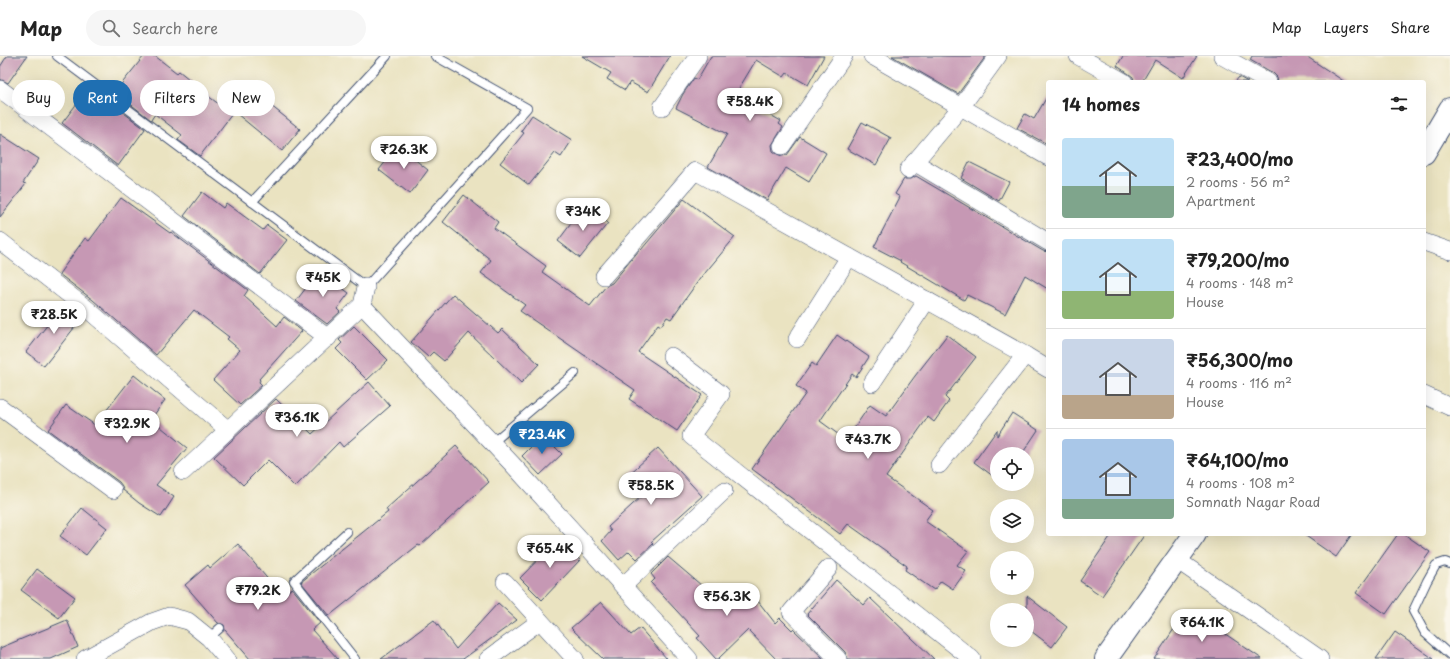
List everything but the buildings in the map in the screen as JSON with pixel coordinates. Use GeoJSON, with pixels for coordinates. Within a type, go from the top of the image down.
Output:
{"type":"FeatureCollection","features":[{"type":"Feature","properties":{"kind":"street"},"geometry":{"type":"LineString","coordinates":[[662,107],[698,56]]}},
{"type":"Feature","properties":{"kind":"street"},"geometry":{"type":"LineString","coordinates":[[782,146],[844,56]]}},
{"type":"Feature","properties":{"kind":"street"},"geometry":{"type":"LineString","coordinates":[[872,56],[1046,155]]}},
{"type":"Feature","properties":{"kind":"street"},"geometry":{"type":"LineString","coordinates":[[998,56],[961,107],[911,166],[1046,241]]}},
{"type":"Feature","properties":{"kind":"street"},"geometry":{"type":"LineString","coordinates":[[1078,56],[1120,80]]}},
{"type":"Feature","properties":{"kind":"street"},"geometry":{"type":"LineString","coordinates":[[1222,56],[1264,80]]}},
{"type":"Feature","properties":{"kind":"street"},"geometry":{"type":"LineString","coordinates":[[0,89],[328,338]]}},
{"type":"Feature","properties":{"kind":"street"},"geometry":{"type":"LineString","coordinates":[[1426,150],[1450,109]]}},
{"type":"Feature","properties":{"kind":"street"},"geometry":{"type":"LineString","coordinates":[[604,276],[695,171],[1046,368]]}},
{"type":"Feature","properties":{"kind":"street"},"geometry":{"type":"LineString","coordinates":[[0,240],[86,308],[228,430]]}},
{"type":"Feature","properties":{"kind":"street"},"geometry":{"type":"LineString","coordinates":[[1426,243],[1450,251]]}},
{"type":"Feature","properties":{"kind":"street"},"geometry":{"type":"LineString","coordinates":[[797,339],[849,257]]}},
{"type":"Feature","properties":{"kind":"street"},"geometry":{"type":"LineString","coordinates":[[183,472],[362,305],[366,287]]}},
{"type":"Feature","properties":{"kind":"street"},"geometry":{"type":"LineString","coordinates":[[872,383],[927,300]]}},
{"type":"Feature","properties":{"kind":"street"},"geometry":{"type":"LineString","coordinates":[[362,305],[492,443],[689,659]]}},
{"type":"Feature","properties":{"kind":"street"},"geometry":{"type":"LineString","coordinates":[[939,464],[1025,355]]}},
{"type":"Feature","properties":{"kind":"street"},"geometry":{"type":"LineString","coordinates":[[671,356],[721,394],[691,436],[972,659]]}},
{"type":"Feature","properties":{"kind":"street"},"geometry":{"type":"LineString","coordinates":[[1426,396],[1450,407]]}},
{"type":"Feature","properties":{"kind":"street"},"geometry":{"type":"LineString","coordinates":[[0,407],[113,490]]}},
{"type":"Feature","properties":{"kind":"street"},"geometry":{"type":"LineString","coordinates":[[623,586],[724,491]]}},
{"type":"Feature","properties":{"kind":"street"},"geometry":{"type":"LineString","coordinates":[[1111,657],[1194,536]]}},
{"type":"Feature","properties":{"kind":"street"},"geometry":{"type":"LineString","coordinates":[[1177,560],[1320,659]]}},
{"type":"Feature","properties":{"kind":"street"},"geometry":{"type":"LineString","coordinates":[[829,568],[791,612],[838,659]]}},
{"type":"Feature","properties":{"kind":"street"},"geometry":{"type":"LineString","coordinates":[[505,582],[575,659]]}},
{"type":"Feature","properties":{"kind":"street"},"geometry":{"type":"LineString","coordinates":[[85,659],[152,622],[169,616],[188,621],[215,633],[227,659]]}},
{"type":"Feature","properties":{"kind":"street"},"geometry":{"type":"LineString","coordinates":[[488,659],[540,621]]}},
{"type":"Feature","properties":{"kind":"lane"},"geometry":{"type":"LineString","coordinates":[[57,56],[366,287],[527,108],[435,56]]}},
{"type":"Feature","properties":{"kind":"lane"},"geometry":{"type":"LineString","coordinates":[[252,202],[387,56]]}},
{"type":"Feature","properties":{"kind":"lane"},"geometry":{"type":"LineString","coordinates":[[492,443],[575,372]]}},
{"type":"Feature","properties":{"kind":"lane"},"geometry":{"type":"LineString","coordinates":[[347,532],[294,581],[355,659]]}},
{"type":"Feature","properties":{"kind":"lane"},"geometry":{"type":"LineString","coordinates":[[1450,564],[1445,562],[1436,565],[1426,581],[1412,611],[1425,633],[1450,655]]}}]}
